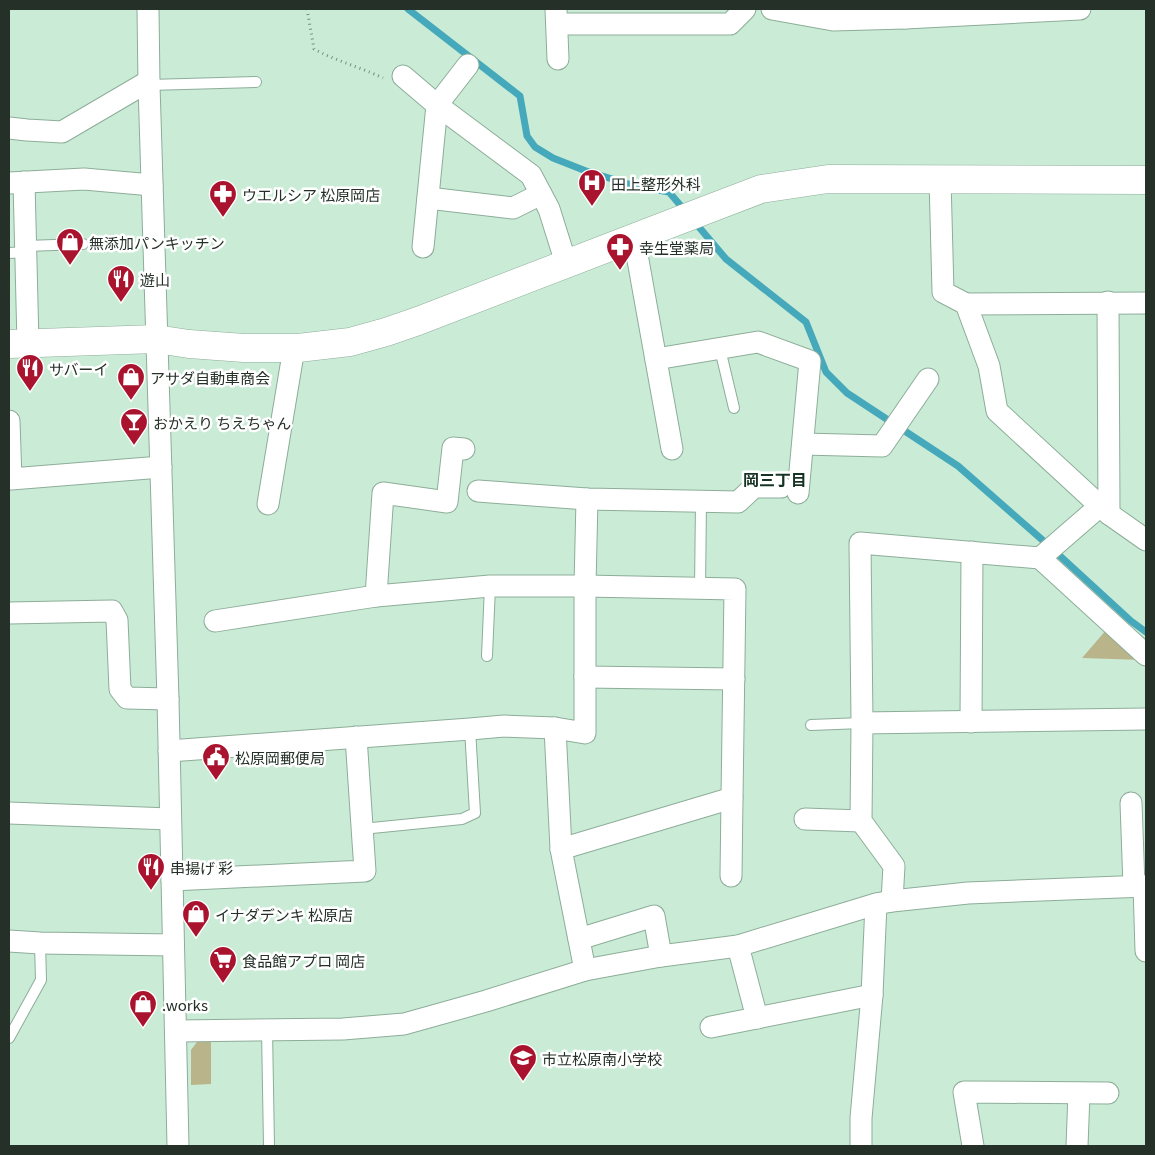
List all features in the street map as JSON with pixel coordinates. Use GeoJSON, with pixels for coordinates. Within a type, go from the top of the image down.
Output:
{"type":"FeatureCollection","features":[{"type":"Feature","properties":{"kind":"street"},"geometry":{"type":"LineString","coordinates":[[148,9],[156,339],[168,699],[178,1146]]}},
{"type":"Feature","properties":{"kind":"street"},"geometry":{"type":"LineString","coordinates":[[558,59],[556,16],[730,24],[745,9]]}},
{"type":"Feature","properties":{"kind":"street"},"geometry":{"type":"LineString","coordinates":[[772,9],[833,20],[905,13],[1080,9]]}},
{"type":"Feature","properties":{"kind":"street"},"geometry":{"type":"LineString","coordinates":[[423,247],[437,104],[468,65]]}},
{"type":"Feature","properties":{"kind":"street"},"geometry":{"type":"LineString","coordinates":[[393,77],[437,104],[531,175],[549,209],[566,263]]}},
{"type":"Feature","properties":{"kind":"street"},"geometry":{"type":"LineString","coordinates":[[9,128],[62,132],[149,83]]}},
{"type":"Feature","properties":{"kind":"street"},"geometry":{"type":"LineString","coordinates":[[152,184],[84,179],[16,182],[20,250],[19,344],[156,339],[198,345],[244,348],[294,348],[350,342],[418,321],[761,189],[828,179],[1146,180]]}},
{"type":"Feature","properties":{"kind":"street"},"geometry":{"type":"LineString","coordinates":[[940,179],[943,292],[966,304],[1146,302]]}},
{"type":"Feature","properties":{"kind":"street"},"geometry":{"type":"LineString","coordinates":[[428,198],[513,208],[541,194]]}},
{"type":"Feature","properties":{"kind":"street"},"geometry":{"type":"LineString","coordinates":[[634,238],[672,449]]}},
{"type":"Feature","properties":{"kind":"street"},"geometry":{"type":"LineString","coordinates":[[1105,510],[1108,302]]}},
{"type":"Feature","properties":{"kind":"street"},"geometry":{"type":"LineString","coordinates":[[966,304],[989,366],[997,411],[1105,510],[1146,540]]}},
{"type":"Feature","properties":{"kind":"street"},"geometry":{"type":"LineString","coordinates":[[478,491],[587,499],[738,502],[754,487],[790,490],[803,444],[810,361],[758,342],[656,359]]}},
{"type":"Feature","properties":{"kind":"street"},"geometry":{"type":"LineString","coordinates":[[268,504],[294,348]]}},
{"type":"Feature","properties":{"kind":"street"},"geometry":{"type":"LineString","coordinates":[[803,444],[882,446],[928,379]]}},
{"type":"Feature","properties":{"kind":"street"},"geometry":{"type":"LineString","coordinates":[[9,421],[11,479],[161,467]]}},
{"type":"Feature","properties":{"kind":"street"},"geometry":{"type":"LineString","coordinates":[[376,596],[383,493],[447,502],[453,448],[464,449]]}},
{"type":"Feature","properties":{"kind":"street"},"geometry":{"type":"LineString","coordinates":[[169,751],[504,726],[555,728],[584,733],[587,499]]}},
{"type":"Feature","properties":{"kind":"street"},"geometry":{"type":"LineString","coordinates":[[1040,558],[1063,538],[1105,510]]}},
{"type":"Feature","properties":{"kind":"street"},"geometry":{"type":"LineString","coordinates":[[861,1146],[861,1118],[872,995],[884,902],[894,866],[861,821],[860,543],[1040,558],[1146,655]]}},
{"type":"Feature","properties":{"kind":"street"},"geometry":{"type":"LineString","coordinates":[[971,722],[972,552]]}},
{"type":"Feature","properties":{"kind":"street"},"geometry":{"type":"LineString","coordinates":[[215,621],[376,596],[490,586],[585,586],[735,590],[732,876]]}},
{"type":"Feature","properties":{"kind":"street"},"geometry":{"type":"LineString","coordinates":[[9,613],[112,611],[117,620],[120,689],[128,698],[168,699]]}},
{"type":"Feature","properties":{"kind":"street"},"geometry":{"type":"LineString","coordinates":[[584,677],[734,679]]}},
{"type":"Feature","properties":{"kind":"street"},"geometry":{"type":"LineString","coordinates":[[862,723],[1146,719]]}},
{"type":"Feature","properties":{"kind":"street"},"geometry":{"type":"LineString","coordinates":[[555,728],[561,849],[585,970]]}},
{"type":"Feature","properties":{"kind":"street"},"geometry":{"type":"LineString","coordinates":[[172,880],[365,871],[356,737]]}},
{"type":"Feature","properties":{"kind":"street"},"geometry":{"type":"LineString","coordinates":[[561,849],[732,798]]}},
{"type":"Feature","properties":{"kind":"street"},"geometry":{"type":"LineString","coordinates":[[9,813],[170,818]]}},
{"type":"Feature","properties":{"kind":"street"},"geometry":{"type":"LineString","coordinates":[[1136,816],[1146,951]]}},
{"type":"Feature","properties":{"kind":"street"},"geometry":{"type":"LineString","coordinates":[[805,819],[861,821]]}},
{"type":"Feature","properties":{"kind":"street"},"geometry":{"type":"LineString","coordinates":[[176,1031],[343,1028],[404,1024],[585,970],[661,956],[738,946],[884,902],[968,892],[1142,886]]}},
{"type":"Feature","properties":{"kind":"street"},"geometry":{"type":"LineString","coordinates":[[579,939],[654,916],[661,956]]}},
{"type":"Feature","properties":{"kind":"street"},"geometry":{"type":"LineString","coordinates":[[9,941],[173,945]]}},
{"type":"Feature","properties":{"kind":"street"},"geometry":{"type":"LineString","coordinates":[[738,946],[757,1018]]}},
{"type":"Feature","properties":{"kind":"street"},"geometry":{"type":"LineString","coordinates":[[711,1027],[872,995]]}},
{"type":"Feature","properties":{"kind":"street"},"geometry":{"type":"LineString","coordinates":[[973,1146],[964,1092],[1108,1093]]}},
{"type":"Feature","properties":{"kind":"street"},"geometry":{"type":"LineString","coordinates":[[1077,1146],[1079,1093]]}},
{"type":"Feature","properties":{"kind":"lane"},"geometry":{"type":"LineString","coordinates":[[149,83],[256,82]]}},
{"type":"Feature","properties":{"kind":"lane"},"geometry":{"type":"LineString","coordinates":[[20,250],[83,244]]}},
{"type":"Feature","properties":{"kind":"lane"},"geometry":{"type":"LineString","coordinates":[[720,349],[734,408]]}},
{"type":"Feature","properties":{"kind":"lane"},"geometry":{"type":"LineString","coordinates":[[700,589],[701,502]]}},
{"type":"Feature","properties":{"kind":"lane"},"geometry":{"type":"LineString","coordinates":[[487,656],[490,586]]}},
{"type":"Feature","properties":{"kind":"lane"},"geometry":{"type":"LineString","coordinates":[[811,725],[862,723]]}},
{"type":"Feature","properties":{"kind":"lane"},"geometry":{"type":"LineString","coordinates":[[362,829],[462,819],[475,813],[470,729]]}},
{"type":"Feature","properties":{"kind":"lane"},"geometry":{"type":"LineString","coordinates":[[9,1038],[41,980],[40,943]]}},
{"type":"Feature","properties":{"kind":"lane"},"geometry":{"type":"LineString","coordinates":[[267,1030],[269,1146]]}},
{"type":"Feature","properties":{"kind":"path"},"geometry":{"type":"LineString","coordinates":[[307,9],[314,49],[366,70],[393,77]]}},
{"type":"Feature","properties":{"kind":"shaded area"},"geometry":{"type":"Polygon","coordinates":[[[1107,629],[1143,660],[1082,658],[1107,629]]]}},
{"type":"Feature","properties":{"kind":"shaded area"},"geometry":{"type":"Polygon","coordinates":[[[200,1038],[211,1038],[211,1084],[191,1085],[191,1050],[200,1038]]]}},
{"type":"Feature","properties":{"kind":"waterway"},"geometry":{"type":"LineString","coordinates":[[408,9],[520,96],[527,136],[535,147],[553,158],[586,171],[635,186],[669,192],[686,212]]}},
{"type":"Feature","properties":{"kind":"waterway"},"geometry":{"type":"LineString","coordinates":[[693,220],[726,259],[806,322],[826,372],[847,393],[958,466],[1131,621],[1146,632]]}},
{"type":"Feature","properties":{"kind":"place","name":"田上整形外科"},"geometry":{"type":"Point","coordinates":[592,207]}},
{"type":"Feature","properties":{"kind":"place","name":"ウエルシア 松原岡店"},"geometry":{"type":"Point","coordinates":[223,218]}},
{"type":"Feature","properties":{"kind":"place","name":"無添加パンキッチン"},"geometry":{"type":"Point","coordinates":[70,266]}},
{"type":"Feature","properties":{"kind":"place","name":"幸生堂薬局"},"geometry":{"type":"Point","coordinates":[620,271]}},
{"type":"Feature","properties":{"kind":"place","name":"遊山"},"geometry":{"type":"Point","coordinates":[121,303]}},
{"type":"Feature","properties":{"kind":"place","name":"サバーイ"},"geometry":{"type":"Point","coordinates":[30,392]}},
{"type":"Feature","properties":{"kind":"place","name":"アサダ自動車商会"},"geometry":{"type":"Point","coordinates":[131,401]}},
{"type":"Feature","properties":{"kind":"place","name":"おかえり ちえちゃん"},"geometry":{"type":"Point","coordinates":[134,446]}},
{"type":"Feature","properties":{"kind":"place","name":"松原岡郵便局"},"geometry":{"type":"Point","coordinates":[216,781]}},
{"type":"Feature","properties":{"kind":"place","name":"串揚げ 彩"},"geometry":{"type":"Point","coordinates":[151,891]}},
{"type":"Feature","properties":{"kind":"place","name":"イナダデンキ 松原店"},"geometry":{"type":"Point","coordinates":[196,938]}},
{"type":"Feature","properties":{"kind":"place","name":"食品館アプロ 岡店"},"geometry":{"type":"Point","coordinates":[223,984]}},
{"type":"Feature","properties":{"kind":"place","name":".works"},"geometry":{"type":"Point","coordinates":[143,1028]}},
{"type":"Feature","properties":{"kind":"place","name":"市立松原南小学校"},"geometry":{"type":"Point","coordinates":[523,1082]}},
{"type":"Feature","properties":{"kind":"district","name":"岡三丁目"},"geometry":{"type":"Point","coordinates":[775,479]}}]}
